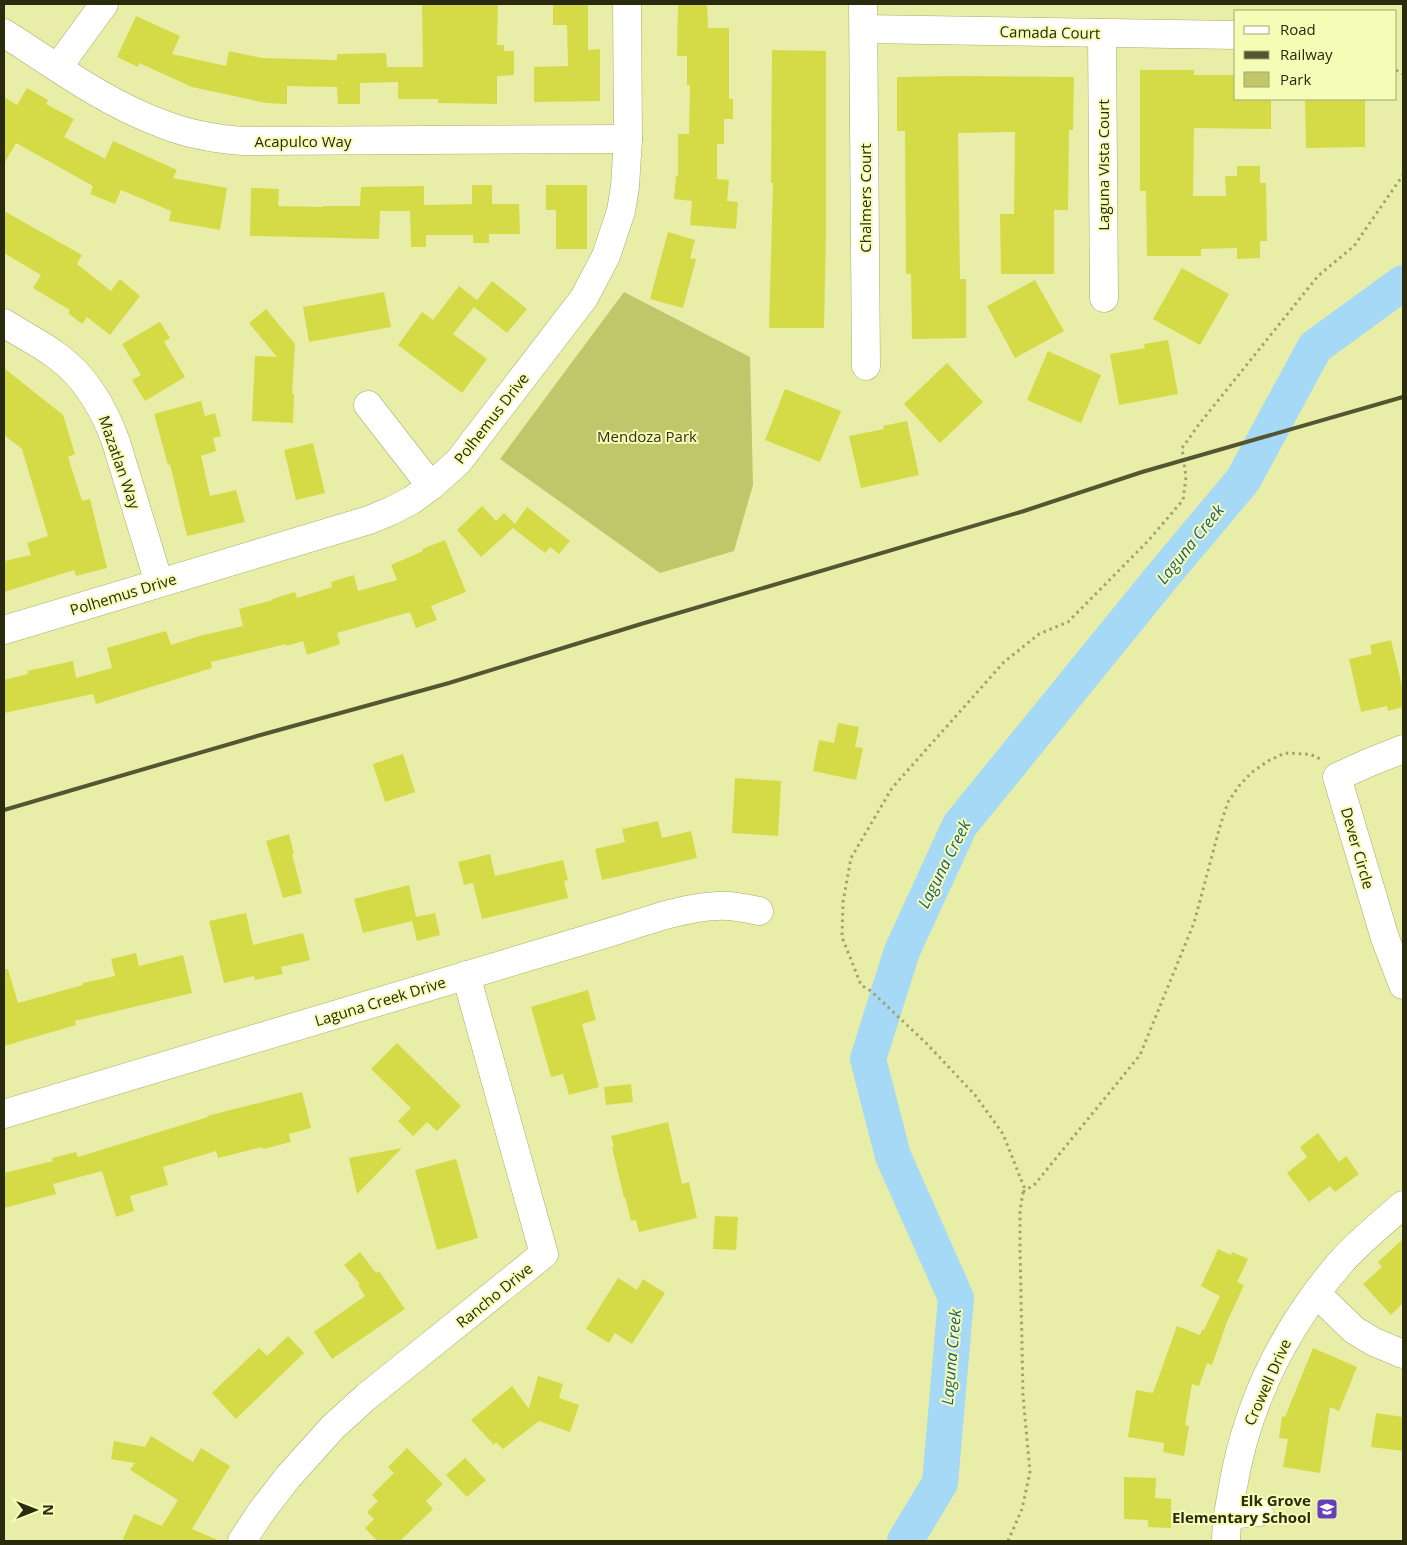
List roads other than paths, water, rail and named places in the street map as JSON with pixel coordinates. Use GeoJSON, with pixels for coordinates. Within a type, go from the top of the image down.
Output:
{"type":"FeatureCollection","features":[{"type":"Feature","properties":{"kind":"street"},"geometry":{"type":"LineString","coordinates":[[58,67],[104,4]]}},
{"type":"Feature","properties":{"kind":"street","name":"Polhemus Drive"},"geometry":{"type":"LineString","coordinates":[[4,630],[369,520],[391,511],[431,486],[458,462],[584,298],[596,277],[615,233],[621,210],[627,171],[627,4]]}},
{"type":"Feature","properties":{"kind":"street","name":"Camada Court"},"geometry":{"type":"LineString","coordinates":[[863,17],[1102,33],[1234,35]]}},
{"type":"Feature","properties":{"kind":"street","name":"Chalmers Court"},"geometry":{"type":"LineString","coordinates":[[863,17],[866,366]]}},
{"type":"Feature","properties":{"kind":"street","name":"Acapulco Way"},"geometry":{"type":"LineString","coordinates":[[4,33],[123,107],[161,124],[202,136],[243,142],[628,139]]}},
{"type":"Feature","properties":{"kind":"street","name":"Laguna Vista Court"},"geometry":{"type":"LineString","coordinates":[[1102,33],[1104,298]]}},
{"type":"Feature","properties":{"kind":"street","name":"Mazatlan Way"},"geometry":{"type":"LineString","coordinates":[[4,323],[57,356],[87,385],[99,403],[109,422],[116,442],[159,583]]}},
{"type":"Feature","properties":{"kind":"street"},"geometry":{"type":"LineString","coordinates":[[368,405],[431,486]]}},
{"type":"Feature","properties":{"kind":"street","name":"Dever Circle"},"geometry":{"type":"LineString","coordinates":[[1403,750],[1337,777],[1385,938],[1403,985]]}},
{"type":"Feature","properties":{"kind":"street","name":"Laguna Creek Drive"},"geometry":{"type":"LineString","coordinates":[[4,1114],[696,908],[738,907],[759,911]]}},
{"type":"Feature","properties":{"kind":"street","name":"Rancho Drive"},"geometry":{"type":"LineString","coordinates":[[242,1541],[288,1476],[333,1427],[366,1397],[544,1254],[466,975]]}},
{"type":"Feature","properties":{"kind":"street","name":"Crowell Drive"},"geometry":{"type":"LineString","coordinates":[[1226,1541],[1228,1515],[1236,1468],[1248,1422],[1275,1357],[1316,1293],[1343,1260],[1376,1227],[1403,1206]]}},
{"type":"Feature","properties":{"kind":"street"},"geometry":{"type":"LineString","coordinates":[[1316,1293],[1354,1330],[1374,1342],[1403,1354]]}},
{"type":"Feature","properties":{"kind":"street"},"geometry":{"type":"LineString","coordinates":[[1228,1515],[1259,1512]]}},
{"type":"Feature","properties":{"kind":"waterway","name":"Laguna Creek"},"geometry":{"type":"LineString","coordinates":[[905,1541],[940,1483],[956,1298],[893,1156],[868,1059],[902,951],[960,825],[1243,480],[1315,347],[1403,283]]}},
{"type":"Feature","properties":{"kind":"railway"},"geometry":{"type":"LineString","coordinates":[[4,810],[257,736],[449,683],[641,624],[1024,511],[1142,472],[1403,397]]}},
{"type":"Feature","properties":{"kind":"place","name":"Elk Grove Elementary School"},"geometry":{"type":"Point","coordinates":[1327,1509]}},
{"type":"Feature","properties":{"kind":"park label","name":"Mendoza Park"},"geometry":{"type":"Point","coordinates":[647,436]}}]}
